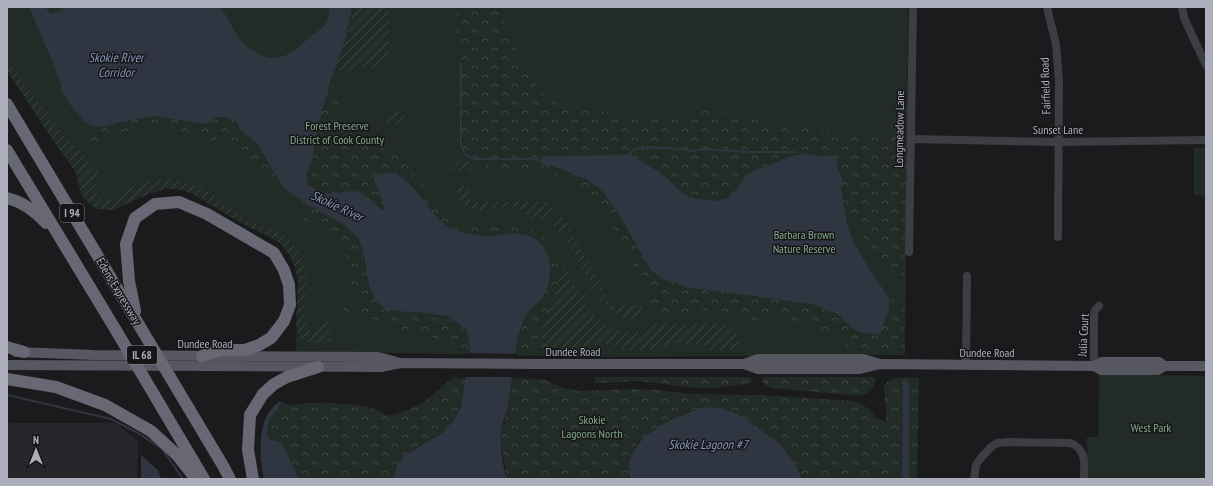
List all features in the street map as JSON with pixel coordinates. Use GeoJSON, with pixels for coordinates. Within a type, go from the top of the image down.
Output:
{"type":"FeatureCollection","features":[{"type":"Feature","properties":{"kind":"highway","name":"Edens Expressway"},"geometry":{"type":"LineString","coordinates":[[7,104],[230,479]]}},
{"type":"Feature","properties":{"kind":"highway","name":"Edens Expressway"},"geometry":{"type":"LineString","coordinates":[[7,150],[204,479]]}},
{"type":"Feature","properties":{"kind":"highway"},"geometry":{"type":"LineString","coordinates":[[7,198],[17,200],[36,213],[58,236]]}},
{"type":"Feature","properties":{"kind":"highway"},"geometry":{"type":"LineString","coordinates":[[138,322],[129,281],[126,244],[135,218],[155,204],[179,202],[207,214],[274,253],[284,270],[289,285],[290,305],[284,321],[271,338],[259,345],[245,350],[220,350],[197,359]]}},
{"type":"Feature","properties":{"kind":"highway"},"geometry":{"type":"LineString","coordinates":[[7,347],[24,352]]}},
{"type":"Feature","properties":{"kind":"highway"},"geometry":{"type":"LineString","coordinates":[[253,479],[248,450],[250,415],[263,394],[274,384],[287,377],[318,367]]}},
{"type":"Feature","properties":{"kind":"highway"},"geometry":{"type":"LineString","coordinates":[[7,379],[56,387],[105,405],[151,431],[177,455],[196,479]]}},
{"type":"Feature","properties":{"kind":"main road","name":"Dundee Road"},"geometry":{"type":"LineString","coordinates":[[7,352],[197,359],[318,367],[380,367],[401,363],[744,364],[758,369],[860,369],[880,364],[1094,366],[1102,362],[1159,362],[1164,366],[1206,366]]}},
{"type":"Feature","properties":{"kind":"main road","name":"Dundee Road"},"geometry":{"type":"LineString","coordinates":[[7,365],[101,365],[197,359],[378,357],[401,363]]}},
{"type":"Feature","properties":{"kind":"street","name":"Longmeadow Lane"},"geometry":{"type":"LineString","coordinates":[[909,252],[912,7]]}},
{"type":"Feature","properties":{"kind":"street","name":"Fairfield Road"},"geometry":{"type":"LineString","coordinates":[[1047,7],[1056,45],[1058,80],[1058,237]]}},
{"type":"Feature","properties":{"kind":"street"},"geometry":{"type":"LineString","coordinates":[[1182,7],[1184,18],[1206,65]]}},
{"type":"Feature","properties":{"kind":"street","name":"Sunset Lane"},"geometry":{"type":"LineString","coordinates":[[911,139],[1058,142],[1206,140]]}},
{"type":"Feature","properties":{"kind":"street"},"geometry":{"type":"LineString","coordinates":[[966,365],[967,276]]}},
{"type":"Feature","properties":{"kind":"street","name":"Julia Court"},"geometry":{"type":"LineString","coordinates":[[1094,366],[1094,318],[1095,310],[1099,306]]}},
{"type":"Feature","properties":{"kind":"street"},"geometry":{"type":"LineString","coordinates":[[974,479],[976,465],[991,447],[997,443],[1008,442],[1071,443],[1079,449],[1084,458],[1084,479]]}},
{"type":"Feature","properties":{"kind":"shaded area"},"geometry":{"type":"Polygon","coordinates":[[[7,421],[11,423],[116,423],[138,442],[137,479],[7,479],[7,421]]]}},
{"type":"Feature","properties":{"kind":"green space","name":"Forest Preserve District of Cook County"},"geometry":{"type":"Polygon","coordinates":[[[7,7],[908,7],[905,355],[589,357],[296,351],[298,280],[295,268],[288,253],[282,245],[191,193],[178,189],[166,189],[151,193],[113,210],[96,209],[84,199],[79,187],[76,173],[7,71],[7,7]]]}},
{"type":"Feature","properties":{"kind":"green space"},"geometry":{"type":"Polygon","coordinates":[[[352,7],[389,7],[389,57],[387,57],[387,63],[381,63],[376,68],[356,67],[353,73],[345,73],[336,67],[349,30],[352,7]]]}},
{"type":"Feature","properties":{"kind":"green space"},"geometry":{"type":"Polygon","coordinates":[[[457,7],[499,7],[527,75],[544,94],[557,103],[582,110],[608,112],[660,120],[707,110],[756,118],[781,125],[841,132],[882,132],[907,140],[905,284],[891,267],[877,258],[865,242],[854,222],[845,214],[841,188],[843,178],[838,169],[835,156],[832,155],[828,157],[813,154],[789,157],[773,163],[746,174],[739,187],[728,198],[715,201],[688,196],[631,155],[543,156],[541,163],[586,179],[601,190],[619,214],[647,264],[663,279],[686,287],[812,304],[837,314],[852,328],[875,334],[880,334],[889,308],[889,298],[898,302],[905,308],[905,352],[847,349],[842,337],[766,315],[757,321],[744,324],[729,313],[714,310],[651,316],[648,280],[645,275],[638,273],[598,202],[584,188],[566,178],[553,174],[539,172],[487,172],[487,165],[484,162],[471,162],[457,158],[457,7]]]}},
{"type":"Feature","properties":{"kind":"green space"},"geometry":{"type":"Polygon","coordinates":[[[7,57],[50,118],[74,147],[100,174],[95,185],[95,191],[101,198],[106,200],[112,199],[128,189],[151,181],[176,180],[192,184],[206,190],[236,213],[253,222],[274,230],[287,239],[298,251],[306,274],[305,314],[308,327],[311,331],[313,330],[317,332],[321,320],[326,318],[330,326],[332,342],[311,344],[298,336],[296,325],[298,280],[293,260],[282,245],[272,238],[245,225],[191,193],[178,189],[166,189],[151,193],[113,210],[96,209],[89,204],[81,193],[76,173],[7,71],[7,57]]]}},
{"type":"Feature","properties":{"kind":"green space"},"geometry":{"type":"Polygon","coordinates":[[[330,83],[339,94],[339,115],[358,127],[368,138],[386,151],[397,155],[446,212],[460,222],[472,226],[488,228],[532,228],[545,238],[561,259],[566,257],[568,261],[563,263],[555,296],[544,320],[543,340],[564,354],[515,353],[526,315],[534,306],[550,278],[548,257],[545,247],[517,233],[483,236],[460,232],[449,228],[437,219],[413,187],[374,180],[383,202],[384,209],[382,210],[368,197],[347,191],[327,193],[314,189],[307,184],[307,173],[312,161],[318,125],[330,83]]]}},
{"type":"Feature","properties":{"kind":"green space"},"geometry":{"type":"Polygon","coordinates":[[[388,111],[404,111],[404,124],[387,124],[388,111]]]}},
{"type":"Feature","properties":{"kind":"green space"},"geometry":{"type":"Polygon","coordinates":[[[152,116],[175,119],[224,117],[237,122],[240,130],[257,143],[282,186],[306,204],[343,224],[358,237],[365,255],[426,313],[448,316],[467,330],[470,348],[469,353],[458,353],[455,346],[433,337],[381,323],[365,315],[355,314],[345,317],[342,307],[357,302],[357,296],[350,279],[345,252],[338,237],[328,228],[298,218],[302,212],[257,172],[259,169],[219,136],[211,145],[198,135],[179,133],[174,130],[160,127],[145,127],[132,129],[95,146],[89,141],[89,137],[103,127],[152,116]]]}},
{"type":"Feature","properties":{"kind":"green space"},"geometry":{"type":"Polygon","coordinates":[[[1194,147],[1206,148],[1206,196],[1194,195],[1194,147]]]}},
{"type":"Feature","properties":{"kind":"green space"},"geometry":{"type":"Polygon","coordinates":[[[456,158],[471,162],[471,172],[450,171],[450,167],[456,167],[456,158]]]}},
{"type":"Feature","properties":{"kind":"green space"},"geometry":{"type":"Polygon","coordinates":[[[459,186],[466,186],[470,190],[471,202],[547,203],[553,209],[545,217],[539,219],[528,216],[518,207],[487,207],[480,211],[472,210],[458,200],[457,188],[459,186]]]}},
{"type":"Feature","properties":{"kind":"green space"},"geometry":{"type":"Polygon","coordinates":[[[560,214],[571,230],[562,235],[553,226],[560,214]]]}},
{"type":"Feature","properties":{"kind":"green space"},"geometry":{"type":"Polygon","coordinates":[[[574,236],[603,289],[599,291],[593,289],[568,242],[568,239],[574,236]]]}},
{"type":"Feature","properties":{"kind":"green space"},"geometry":{"type":"Polygon","coordinates":[[[563,263],[581,297],[585,294],[588,298],[583,301],[588,309],[606,326],[610,320],[614,322],[611,328],[625,332],[634,332],[648,331],[648,326],[650,324],[713,323],[726,325],[732,327],[736,332],[739,350],[709,350],[705,345],[701,344],[686,345],[672,343],[654,350],[626,350],[618,346],[605,344],[591,345],[580,349],[560,350],[548,345],[543,340],[541,333],[544,320],[555,296],[563,263]]]}},
{"type":"Feature","properties":{"kind":"green space"},"geometry":{"type":"Polygon","coordinates":[[[605,294],[612,306],[642,304],[642,316],[637,319],[631,319],[619,316],[608,309],[600,301],[600,297],[605,294]]]}},
{"type":"Feature","properties":{"kind":"green space","name":"West Park"},"geometry":{"type":"Polygon","coordinates":[[[1099,374],[1206,376],[1206,479],[1087,479],[1087,437],[1098,437],[1099,374]]]}},
{"type":"Feature","properties":{"kind":"green space"},"geometry":{"type":"Polygon","coordinates":[[[454,377],[466,379],[461,408],[453,421],[441,434],[405,455],[397,465],[393,479],[299,479],[282,443],[266,437],[269,420],[281,404],[280,401],[289,405],[307,403],[339,403],[364,406],[380,411],[388,416],[408,410],[425,401],[454,377]]]}},
{"type":"Feature","properties":{"kind":"green space"},"geometry":{"type":"Polygon","coordinates":[[[595,377],[749,377],[752,379],[751,383],[716,388],[696,388],[640,381],[597,383],[594,381],[595,377]]]}},
{"type":"Feature","properties":{"kind":"green space"},"geometry":{"type":"Polygon","coordinates":[[[763,377],[876,378],[872,389],[861,396],[773,388],[765,385],[762,380],[763,377]]]}},
{"type":"Feature","properties":{"kind":"green space","name":"Skokie Lagoons North"},"geometry":{"type":"Polygon","coordinates":[[[512,378],[542,379],[562,387],[578,391],[633,389],[660,390],[689,394],[764,395],[852,401],[858,402],[870,410],[876,418],[886,421],[884,386],[887,382],[895,378],[919,378],[917,479],[909,479],[909,384],[907,381],[903,384],[902,479],[802,479],[795,463],[779,443],[741,416],[683,414],[652,431],[637,444],[628,462],[631,479],[507,479],[501,444],[501,429],[508,408],[512,378]]]}},
{"type":"Feature","properties":{"kind":"water"},"geometry":{"type":"Polygon","coordinates":[[[29,7],[46,7],[52,14],[60,11],[64,7],[219,7],[226,15],[242,42],[263,56],[278,58],[291,53],[324,26],[327,22],[329,7],[352,7],[346,37],[330,83],[318,125],[312,161],[307,173],[307,184],[327,193],[359,192],[382,210],[384,209],[383,202],[374,180],[375,176],[387,173],[397,175],[407,181],[441,222],[450,228],[466,234],[482,236],[514,234],[533,237],[542,245],[548,256],[550,270],[549,281],[545,294],[525,317],[515,350],[510,394],[501,431],[502,455],[507,479],[393,479],[397,465],[405,455],[441,434],[453,421],[461,408],[470,348],[467,330],[448,316],[386,310],[376,301],[369,286],[364,254],[358,237],[343,224],[306,204],[282,186],[257,143],[240,130],[237,122],[224,117],[216,117],[208,124],[152,116],[103,127],[91,126],[84,121],[72,107],[61,90],[61,85],[51,58],[29,7]]]}},
{"type":"Feature","properties":{"kind":"water"},"geometry":{"type":"Polygon","coordinates":[[[803,154],[835,156],[838,169],[843,180],[841,188],[847,224],[853,241],[868,267],[889,298],[889,308],[880,334],[859,332],[852,328],[837,314],[812,304],[686,287],[663,279],[653,272],[647,264],[619,214],[601,190],[586,179],[541,163],[543,156],[631,155],[659,172],[673,183],[676,188],[688,196],[715,201],[728,198],[739,187],[746,174],[789,157],[803,154]]]}},
{"type":"Feature","properties":{"kind":"water"},"geometry":{"type":"Polygon","coordinates":[[[905,381],[909,384],[909,479],[902,479],[903,384],[905,381]]]}},
{"type":"Feature","properties":{"kind":"water"},"geometry":{"type":"Polygon","coordinates":[[[280,401],[281,404],[269,420],[266,437],[282,443],[299,479],[264,479],[261,459],[261,437],[263,426],[272,408],[280,401]]]}},
{"type":"Feature","properties":{"kind":"water","name":"Skokie Lagoon #7"},"geometry":{"type":"Polygon","coordinates":[[[705,407],[721,408],[741,416],[779,443],[795,463],[802,479],[631,479],[628,463],[634,450],[641,441],[660,426],[671,420],[705,407]]]}},
{"type":"Feature","properties":{"kind":"water"},"geometry":{"type":"Polygon","coordinates":[[[141,455],[158,470],[161,479],[141,479],[141,455]]]}},
{"type":"Feature","properties":{"kind":"pier"},"geometry":{"type":"Polygon","coordinates":[[[467,353],[517,354],[514,377],[464,377],[467,353]]]}},
{"type":"Feature","properties":{"kind":"waterway"},"geometry":{"type":"LineString","coordinates":[[461,64],[461,144],[465,155],[474,159],[531,159],[545,161]]}},
{"type":"Feature","properties":{"kind":"waterway"},"geometry":{"type":"LineString","coordinates":[[628,155],[635,149],[645,147],[692,151],[706,149],[748,152],[795,152]]}},
{"type":"Feature","properties":{"kind":"waterway"},"geometry":{"type":"LineString","coordinates":[[7,395],[111,419],[138,433],[162,449],[183,479]]}},
{"type":"Feature","properties":{"kind":"water label","name":"Skokie River Corridor"},"geometry":{"type":"Point","coordinates":[116,64]}},
{"type":"Feature","properties":{"kind":"water label","name":"Skokie River"},"geometry":{"type":"Point","coordinates":[337,206]}},
{"type":"Feature","properties":{"kind":"park label","name":"Barbara Brown Nature Reserve"},"geometry":{"type":"Point","coordinates":[804,241]}}]}
